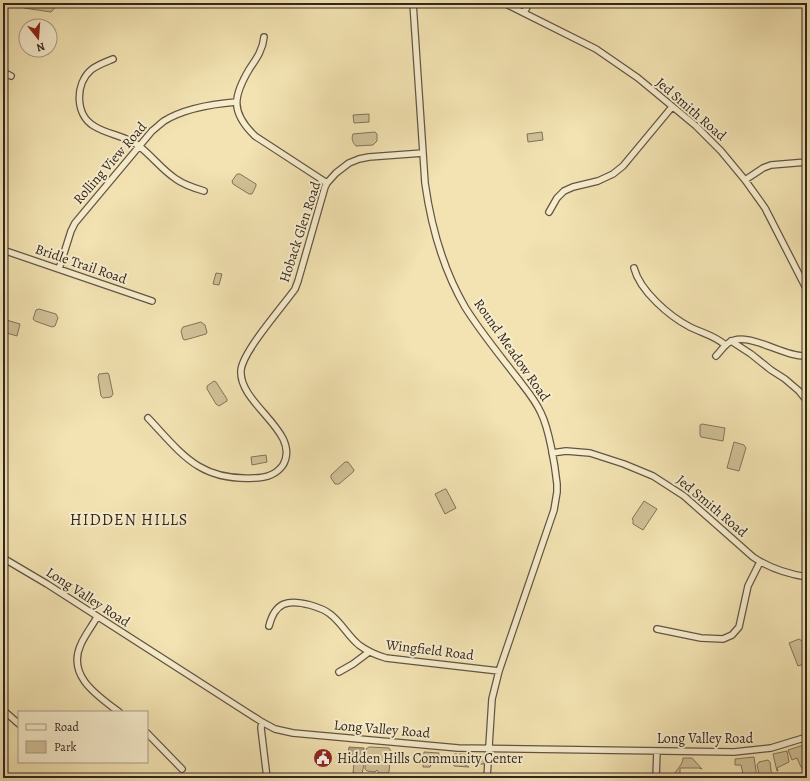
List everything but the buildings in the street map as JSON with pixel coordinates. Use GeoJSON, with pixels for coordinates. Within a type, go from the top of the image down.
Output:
{"type":"FeatureCollection","features":[{"type":"Feature","properties":{"kind":"street","name":"Round Meadow Road"},"geometry":{"type":"LineString","coordinates":[[413,3],[425,183],[431,218],[439,246],[448,273],[465,306],[480,329],[537,404],[542,414],[552,453],[557,484],[556,502],[493,692],[487,778]]}},
{"type":"Feature","properties":{"kind":"street","name":"Jed Smith Road"},"geometry":{"type":"LineString","coordinates":[[504,3],[596,49],[638,78],[696,126],[721,151],[745,180],[765,208],[807,290]]}},
{"type":"Feature","properties":{"kind":"street"},"geometry":{"type":"LineString","coordinates":[[524,13],[529,3]]}},
{"type":"Feature","properties":{"kind":"street"},"geometry":{"type":"LineString","coordinates":[[264,37],[264,44],[259,55],[241,85],[236,102],[239,115],[245,126],[255,136],[326,183]]}},
{"type":"Feature","properties":{"kind":"street"},"geometry":{"type":"LineString","coordinates":[[113,59],[91,70],[84,79],[79,101],[80,109],[87,121],[93,126],[129,140],[174,178],[185,185],[204,191]]}},
{"type":"Feature","properties":{"kind":"street"},"geometry":{"type":"LineString","coordinates":[[3,72],[11,76]]}},
{"type":"Feature","properties":{"kind":"street","name":"Rolling View Road"},"geometry":{"type":"LineString","coordinates":[[59,270],[71,231],[75,223],[152,131],[164,121],[178,114],[214,104],[236,102]]}},
{"type":"Feature","properties":{"kind":"street"},"geometry":{"type":"LineString","coordinates":[[548,212],[557,198],[564,191],[573,187],[598,181],[612,174],[623,166],[672,107]]}},
{"type":"Feature","properties":{"kind":"street","name":"Hoback Glen Road"},"geometry":{"type":"LineString","coordinates":[[148,418],[182,454],[199,467],[210,473],[222,477],[264,478],[272,475],[278,470],[283,464],[286,455],[286,445],[282,435],[250,396],[244,384],[241,369],[246,357],[252,346],[295,289],[326,183],[342,168],[359,159],[423,153]]}},
{"type":"Feature","properties":{"kind":"street"},"geometry":{"type":"LineString","coordinates":[[745,180],[763,168],[771,165],[807,162]]}},
{"type":"Feature","properties":{"kind":"street","name":"Bridle Trail Road"},"geometry":{"type":"LineString","coordinates":[[3,250],[152,301]]}},
{"type":"Feature","properties":{"kind":"street"},"geometry":{"type":"LineString","coordinates":[[634,268],[636,277],[671,316],[751,354],[785,379],[799,391],[807,401]]}},
{"type":"Feature","properties":{"kind":"street"},"geometry":{"type":"LineString","coordinates":[[716,356],[728,343],[739,339],[747,339],[788,354],[799,357],[807,356]]}},
{"type":"Feature","properties":{"kind":"street","name":"Jed Smith Road"},"geometry":{"type":"LineString","coordinates":[[552,453],[566,451],[590,453],[624,464],[653,476],[684,496],[760,562],[794,575],[807,577]]}},
{"type":"Feature","properties":{"kind":"street","name":"Long Valley Road"},"geometry":{"type":"LineString","coordinates":[[3,558],[262,722],[275,729],[292,733],[446,747],[657,751],[750,751],[782,746],[807,737]]}},
{"type":"Feature","properties":{"kind":"street"},"geometry":{"type":"LineString","coordinates":[[657,628],[701,638],[723,639],[732,635],[739,627],[748,586],[760,562]]}},
{"type":"Feature","properties":{"kind":"street","name":"Wingfield Road"},"geometry":{"type":"LineString","coordinates":[[268,626],[271,616],[276,609],[290,602],[299,602],[320,608],[330,614],[358,644],[369,652],[392,659],[499,671]]}},
{"type":"Feature","properties":{"kind":"street"},"geometry":{"type":"LineString","coordinates":[[98,618],[81,643],[78,665],[84,682],[92,692],[118,711]]}},
{"type":"Feature","properties":{"kind":"street"},"geometry":{"type":"LineString","coordinates":[[339,672],[369,652]]}},
{"type":"Feature","properties":{"kind":"street"},"geometry":{"type":"LineString","coordinates":[[3,710],[18,723]]}},
{"type":"Feature","properties":{"kind":"street"},"geometry":{"type":"LineString","coordinates":[[262,722],[261,728],[267,778]]}},
{"type":"Feature","properties":{"kind":"street"},"geometry":{"type":"LineString","coordinates":[[148,734],[182,769]]}},
{"type":"Feature","properties":{"kind":"street"},"geometry":{"type":"LineString","coordinates":[[656,778],[657,751]]}},
{"type":"Feature","properties":{"kind":"green space"},"geometry":{"type":"Polygon","coordinates":[[[15,3],[59,3],[51,12],[24,8],[15,3]]]}},
{"type":"Feature","properties":{"kind":"green space"},"geometry":{"type":"Polygon","coordinates":[[[369,114],[369,122],[354,123],[353,115],[369,114]]]}},
{"type":"Feature","properties":{"kind":"green space"},"geometry":{"type":"Polygon","coordinates":[[[375,132],[377,134],[377,141],[373,145],[356,146],[353,142],[353,134],[375,132]]]}},
{"type":"Feature","properties":{"kind":"green space"},"geometry":{"type":"Polygon","coordinates":[[[542,132],[543,140],[528,142],[527,134],[542,132]]]}},
{"type":"Feature","properties":{"kind":"green space"},"geometry":{"type":"Polygon","coordinates":[[[237,174],[240,174],[256,184],[252,194],[249,194],[233,184],[232,181],[237,174]]]}},
{"type":"Feature","properties":{"kind":"green space"},"geometry":{"type":"Polygon","coordinates":[[[216,273],[222,274],[219,285],[213,284],[216,273]]]}},
{"type":"Feature","properties":{"kind":"green space"},"geometry":{"type":"Polygon","coordinates":[[[39,309],[56,314],[58,318],[55,326],[52,327],[33,319],[36,310],[39,309]]]}},
{"type":"Feature","properties":{"kind":"green space"},"geometry":{"type":"Polygon","coordinates":[[[3,319],[20,324],[17,336],[3,332],[3,319]]]}},
{"type":"Feature","properties":{"kind":"green space"},"geometry":{"type":"Polygon","coordinates":[[[201,322],[205,325],[207,332],[206,334],[185,340],[183,339],[181,331],[183,327],[201,322]]]}},
{"type":"Feature","properties":{"kind":"green space"},"geometry":{"type":"Polygon","coordinates":[[[108,373],[113,394],[111,397],[103,398],[101,396],[98,377],[99,374],[108,373]]]}},
{"type":"Feature","properties":{"kind":"green space"},"geometry":{"type":"Polygon","coordinates":[[[214,381],[227,399],[227,401],[219,406],[216,404],[207,389],[207,386],[214,381]]]}},
{"type":"Feature","properties":{"kind":"green space"},"geometry":{"type":"Polygon","coordinates":[[[702,424],[725,428],[723,441],[701,437],[700,425],[702,424]]]}},
{"type":"Feature","properties":{"kind":"green space"},"geometry":{"type":"Polygon","coordinates":[[[734,442],[744,445],[746,448],[739,471],[727,468],[734,442]]]}},
{"type":"Feature","properties":{"kind":"green space"},"geometry":{"type":"Polygon","coordinates":[[[266,455],[267,462],[252,465],[251,457],[266,455]]]}},
{"type":"Feature","properties":{"kind":"green space"},"geometry":{"type":"Polygon","coordinates":[[[345,462],[348,462],[354,470],[339,484],[335,484],[331,478],[331,475],[345,462]]]}},
{"type":"Feature","properties":{"kind":"green space"},"geometry":{"type":"Polygon","coordinates":[[[445,489],[456,508],[445,514],[435,494],[445,489]]]}},
{"type":"Feature","properties":{"kind":"green space"},"geometry":{"type":"Polygon","coordinates":[[[644,501],[657,509],[643,530],[633,524],[632,519],[644,501]]]}},
{"type":"Feature","properties":{"kind":"green space"},"geometry":{"type":"Polygon","coordinates":[[[799,639],[802,641],[807,653],[807,663],[798,666],[789,643],[799,639]]]}},
{"type":"Feature","properties":{"kind":"green space"},"geometry":{"type":"Polygon","coordinates":[[[807,744],[807,771],[801,767],[797,758],[792,760],[788,750],[807,744]]]}},
{"type":"Feature","properties":{"kind":"green space"},"geometry":{"type":"Polygon","coordinates":[[[369,747],[389,748],[391,751],[389,772],[379,773],[377,770],[375,772],[367,771],[365,769],[366,749],[369,747]]]}},
{"type":"Feature","properties":{"kind":"green space"},"geometry":{"type":"Polygon","coordinates":[[[787,751],[789,762],[777,768],[777,771],[773,754],[787,751]]]}},
{"type":"Feature","properties":{"kind":"green space"},"geometry":{"type":"Polygon","coordinates":[[[424,752],[439,753],[439,760],[435,764],[431,764],[430,767],[423,767],[424,752]]]}},
{"type":"Feature","properties":{"kind":"green space"},"geometry":{"type":"Polygon","coordinates":[[[454,754],[457,754],[460,761],[469,767],[454,766],[454,754]]]}},
{"type":"Feature","properties":{"kind":"green space"},"geometry":{"type":"Polygon","coordinates":[[[459,754],[475,755],[473,760],[465,763],[461,760],[459,754]]]}},
{"type":"Feature","properties":{"kind":"green space"},"geometry":{"type":"Polygon","coordinates":[[[477,755],[484,756],[484,764],[475,764],[477,755]]]}},
{"type":"Feature","properties":{"kind":"green space"},"geometry":{"type":"Polygon","coordinates":[[[754,757],[757,778],[744,778],[741,765],[735,765],[735,759],[754,757]]]}},
{"type":"Feature","properties":{"kind":"green space"},"geometry":{"type":"Polygon","coordinates":[[[683,758],[692,758],[702,769],[680,768],[679,775],[675,773],[683,758]]]}},
{"type":"Feature","properties":{"kind":"green space"},"geometry":{"type":"Polygon","coordinates":[[[768,760],[770,762],[772,778],[760,778],[757,765],[759,762],[768,760]]]}},
{"type":"Feature","properties":{"kind":"green space"},"geometry":{"type":"Polygon","coordinates":[[[354,763],[364,764],[362,774],[353,773],[354,763]]]}},
{"type":"Feature","properties":{"kind":"shaded area"},"geometry":{"type":"Polygon","coordinates":[[[349,747],[364,748],[364,756],[348,756],[349,747]]]}},
{"type":"Feature","properties":{"kind":"place","name":"Hidden Hills Community Center"},"geometry":{"type":"Point","coordinates":[323,758]}},
{"type":"Feature","properties":{"kind":"district","name":"HIDDEN HILLS"},"geometry":{"type":"Point","coordinates":[129,520]}}]}
